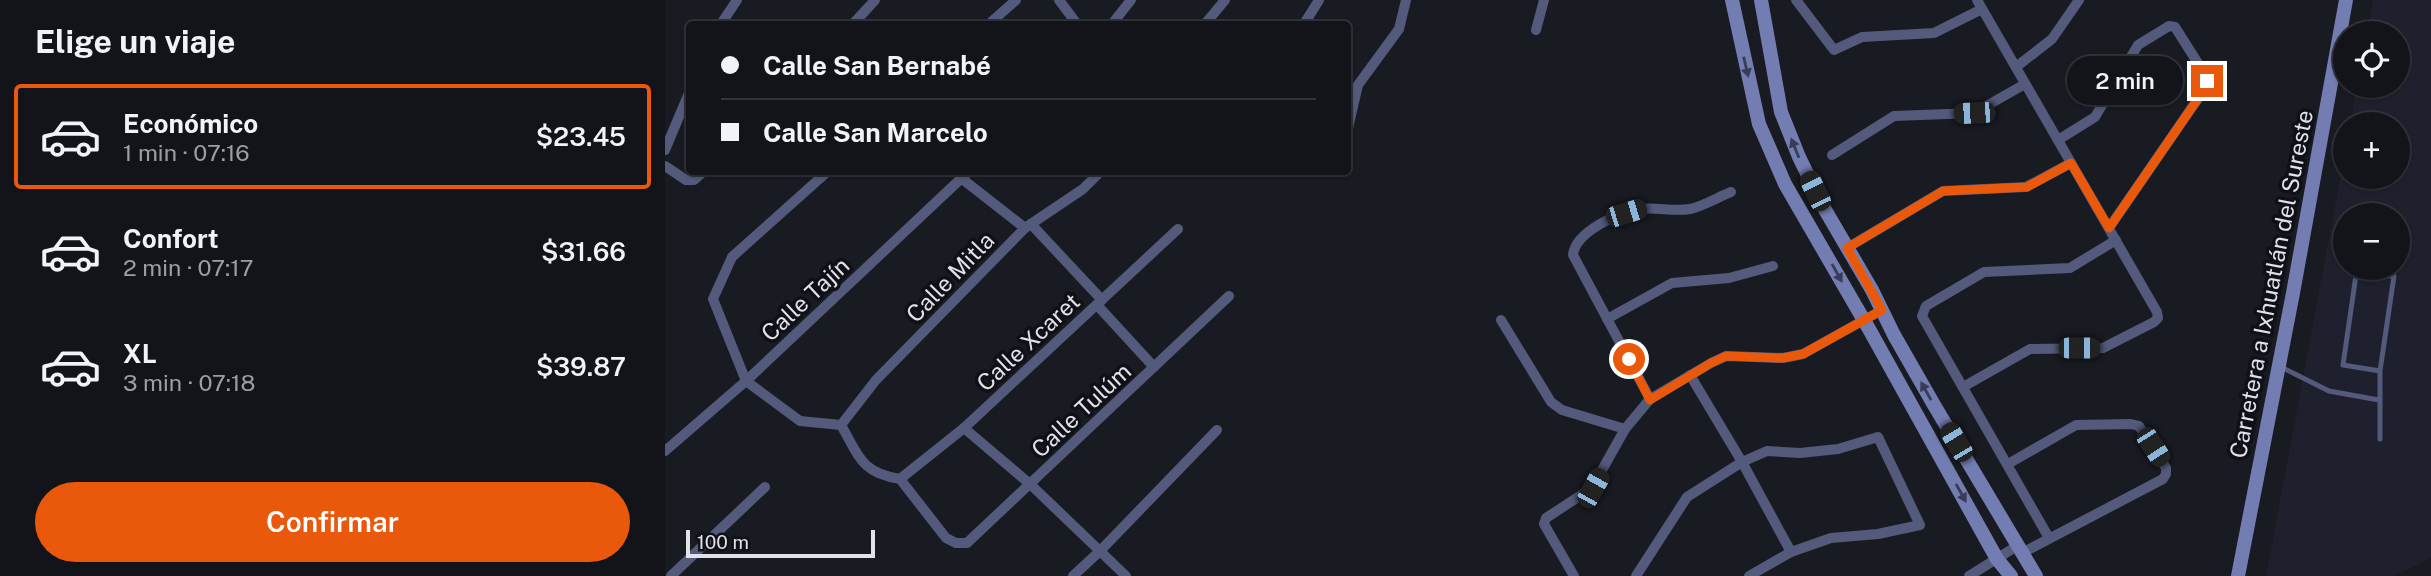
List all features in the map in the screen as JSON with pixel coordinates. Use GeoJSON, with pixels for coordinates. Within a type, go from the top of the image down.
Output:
{"type":"FeatureCollection","features":[{"type":"Feature","properties":{"kind":"street"},"geometry":{"type":"LineString","coordinates":[[723,21],[737,0]]}},
{"type":"Feature","properties":{"kind":"street"},"geometry":{"type":"LineString","coordinates":[[856,21],[875,0]]}},
{"type":"Feature","properties":{"kind":"street"},"geometry":{"type":"LineString","coordinates":[[992,21],[1016,0]]}},
{"type":"Feature","properties":{"kind":"street"},"geometry":{"type":"LineString","coordinates":[[1059,0],[1075,21]]}},
{"type":"Feature","properties":{"kind":"street"},"geometry":{"type":"LineString","coordinates":[[1114,21],[1131,0]]}},
{"type":"Feature","properties":{"kind":"street"},"geometry":{"type":"LineString","coordinates":[[1208,21],[1225,0]]}},
{"type":"Feature","properties":{"kind":"street"},"geometry":{"type":"LineString","coordinates":[[1306,21],[1319,0]]}},
{"type":"Feature","properties":{"kind":"street"},"geometry":{"type":"LineString","coordinates":[[1351,116],[1359,85],[1399,29],[1406,0]]}},
{"type":"Feature","properties":{"kind":"street"},"geometry":{"type":"LineString","coordinates":[[1536,30],[1544,0]]}},
{"type":"Feature","properties":{"kind":"street"},"geometry":{"type":"LineString","coordinates":[[1732,0],[1759,124],[1785,184],[1997,559],[2011,576]]}},
{"type":"Feature","properties":{"kind":"street"},"geometry":{"type":"LineString","coordinates":[[1761,0],[1781,112],[1798,157],[1934,405],[2036,576]]}},
{"type":"Feature","properties":{"kind":"street"},"geometry":{"type":"LineString","coordinates":[[1796,0],[1834,50],[1862,37],[1934,33],[1980,4],[2157,312],[2158,318],[2154,322],[2103,348],[2030,349],[1963,387]]}},
{"type":"Feature","properties":{"kind":"street"},"geometry":{"type":"LineString","coordinates":[[2016,67],[2052,38],[2078,0]]}},
{"type":"Feature","properties":{"kind":"street","name":"Carretera a Ixhuatlán del Sureste"},"geometry":{"type":"LineString","coordinates":[[2238,576],[2346,0]]}},
{"type":"Feature","properties":{"kind":"street"},"geometry":{"type":"LineString","coordinates":[[2059,140],[2095,117],[2137,45],[2172,26],[2206,76],[2206,87],[2109,228]]}},
{"type":"Feature","properties":{"kind":"street"},"geometry":{"type":"LineString","coordinates":[[1832,155],[1895,116],[1974,113],[2025,84]]}},
{"type":"Feature","properties":{"kind":"street"},"geometry":{"type":"LineString","coordinates":[[665,150],[686,100]]}},
{"type":"Feature","properties":{"kind":"street"},"geometry":{"type":"LineString","coordinates":[[1847,248],[1943,191],[2027,187],[2071,163]]}},
{"type":"Feature","properties":{"kind":"street"},"geometry":{"type":"LineString","coordinates":[[665,166],[686,180],[694,180],[700,175]]}},
{"type":"Feature","properties":{"kind":"street"},"geometry":{"type":"LineString","coordinates":[[824,175],[732,257],[713,299],[745,381],[800,421],[841,425],[865,466],[880,476],[900,479]]}},
{"type":"Feature","properties":{"kind":"street"},"geometry":{"type":"LineString","coordinates":[[965,175],[1028,226],[1099,302],[1154,368]]}},
{"type":"Feature","properties":{"kind":"street","name":"Calle Tajín"},"geometry":{"type":"LineString","coordinates":[[665,452],[745,381],[965,175]]}},
{"type":"Feature","properties":{"kind":"street","name":"Calle Mitla"},"geometry":{"type":"LineString","coordinates":[[841,425],[876,380],[1028,226],[1083,189],[1097,175]]}},
{"type":"Feature","properties":{"kind":"street"},"geometry":{"type":"LineString","coordinates":[[1650,400],[1573,255],[1573,248],[1578,240],[1611,218],[1640,209],[1690,209],[1731,191]]}},
{"type":"Feature","properties":{"kind":"street","name":"Calle Xcaret"},"geometry":{"type":"LineString","coordinates":[[900,479],[964,428],[1178,229]]}},
{"type":"Feature","properties":{"kind":"street"},"geometry":{"type":"LineString","coordinates":[[2049,538],[1922,316],[1923,311],[1926,306],[1984,272],[2070,268],[2116,240]]}},
{"type":"Feature","properties":{"kind":"street"},"geometry":{"type":"LineString","coordinates":[[1607,319],[1672,282],[1729,278],[1773,266]]}},
{"type":"Feature","properties":{"kind":"street","name":"Calle Tulúm"},"geometry":{"type":"LineString","coordinates":[[900,479],[946,538],[956,543],[967,543],[1229,296]]}},
{"type":"Feature","properties":{"kind":"street"},"geometry":{"type":"LineString","coordinates":[[1574,576],[1544,524],[1546,518],[1593,488],[1625,429],[1650,400],[1726,356],[1783,358],[1803,354],[1882,310]]}},
{"type":"Feature","properties":{"kind":"street"},"geometry":{"type":"LineString","coordinates":[[1501,320],[1551,402],[1562,410],[1625,429]]}},
{"type":"Feature","properties":{"kind":"street"},"geometry":{"type":"LineString","coordinates":[[1690,375],[1791,552]]}},
{"type":"Feature","properties":{"kind":"street"},"geometry":{"type":"LineString","coordinates":[[1969,576],[1997,559],[2049,538],[2162,479],[2167,468],[2139,426],[2131,424],[2075,425],[2008,464]]}},
{"type":"Feature","properties":{"kind":"street"},"geometry":{"type":"LineString","coordinates":[[964,428],[1030,484],[1126,576]]}},
{"type":"Feature","properties":{"kind":"street"},"geometry":{"type":"LineString","coordinates":[[1073,576],[1217,430]]}},
{"type":"Feature","properties":{"kind":"street"},"geometry":{"type":"LineString","coordinates":[[1636,576],[1687,497],[1742,462],[1767,451],[1800,453],[1838,449],[1878,437],[1920,525],[1878,534],[1831,538],[1791,552],[1749,576]]}},
{"type":"Feature","properties":{"kind":"street"},"geometry":{"type":"LineString","coordinates":[[671,576],[765,487]]}},
{"type":"Feature","properties":{"kind":"lane"},"geometry":{"type":"LineString","coordinates":[[2380,371],[2343,365],[2356,275],[2394,276],[2380,371],[2380,439]]}},
{"type":"Feature","properties":{"kind":"lane"},"geometry":{"type":"LineString","coordinates":[[2279,366],[2329,391],[2379,400]]}},
{"type":"Feature","properties":{"kind":"shaded area"},"geometry":{"type":"Polygon","coordinates":[[[2373,0],[2431,0],[2431,558],[2394,576],[2266,576],[2333,216],[2333,280],[2410,280],[2410,203],[2335,203],[2338,189],[2410,189],[2410,112],[2352,112],[2355,98],[2410,98],[2410,21],[2369,21],[2373,0]]]}},
{"type":"Feature","properties":{"kind":"route"},"geometry":{"type":"LineString","coordinates":[[1629,359],[1650,400],[1726,356],[1783,358],[1803,354],[1882,310],[1847,248],[1943,191],[2027,187],[2071,163],[2109,228],[2206,87],[2207,81]]}}]}
